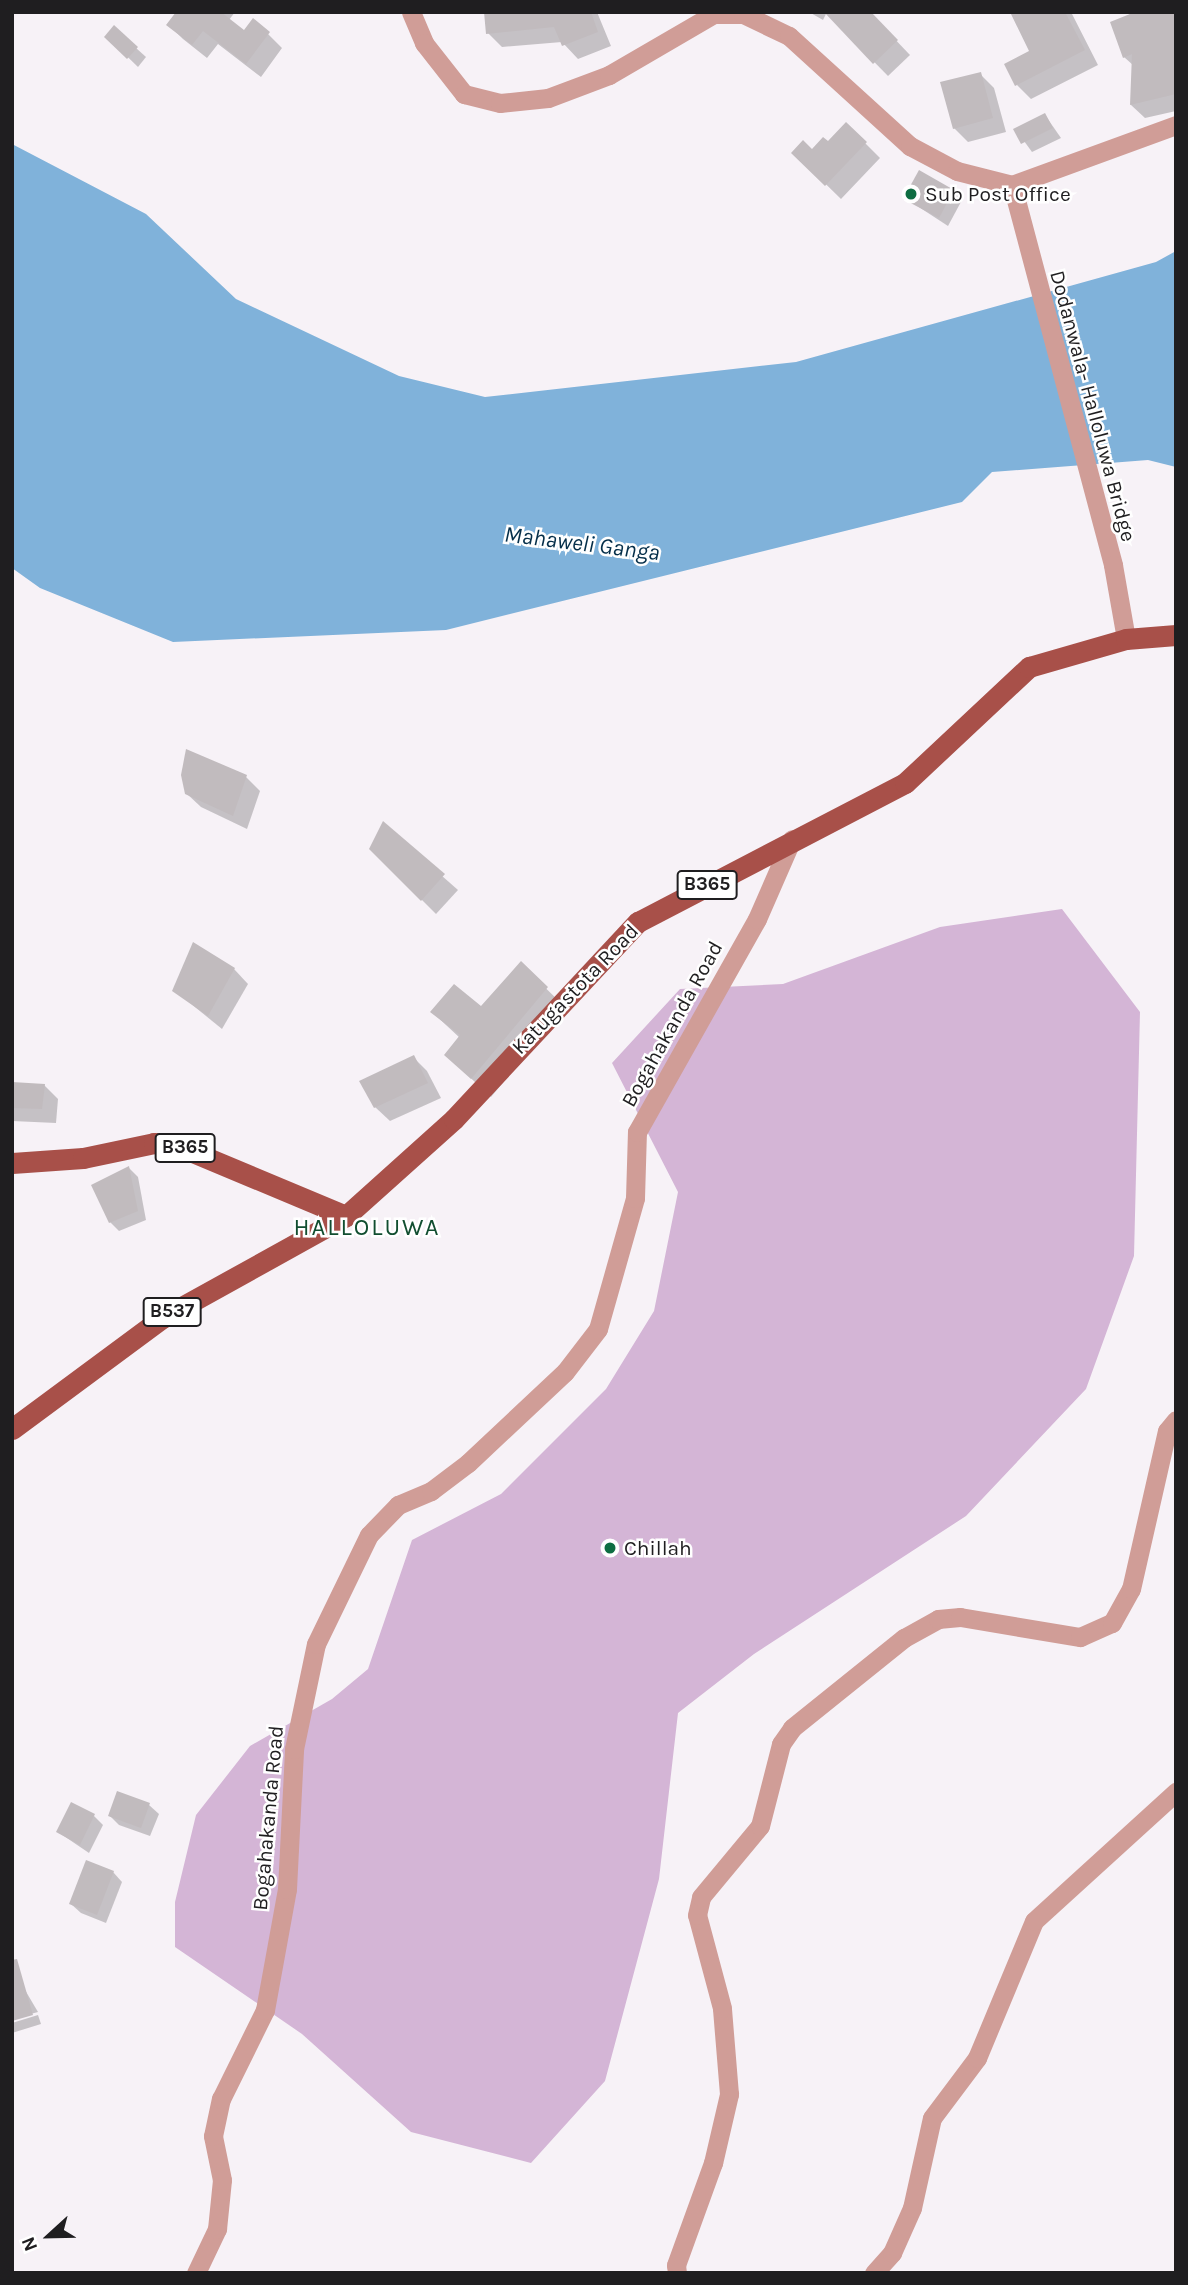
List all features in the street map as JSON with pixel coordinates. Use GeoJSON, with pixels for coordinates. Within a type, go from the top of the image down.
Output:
{"type":"FeatureCollection","features":[{"type":"Feature","properties":{"kind":"main road","name":"Katugastota Road"},"geometry":{"type":"LineString","coordinates":[[346,1216],[454,1119],[638,922],[792,839],[905,783],[1030,667],[1126,639],[1176,635]]}},
{"type":"Feature","properties":{"kind":"main road","name":"B365"},"geometry":{"type":"LineString","coordinates":[[12,1163],[83,1158],[154,1143],[177,1145],[346,1216]]}},
{"type":"Feature","properties":{"kind":"main road","name":"B537"},"geometry":{"type":"LineString","coordinates":[[12,1429],[162,1318],[346,1216]]}},
{"type":"Feature","properties":{"kind":"street"},"geometry":{"type":"LineString","coordinates":[[411,12],[424,43],[464,94],[500,103],[560,93],[609,75],[714,14],[743,14],[789,36],[910,146],[957,171],[1012,186],[1176,125]]}},
{"type":"Feature","properties":{"kind":"street","name":"Dodanwala- Halloluwa Bridge"},"geometry":{"type":"LineString","coordinates":[[1012,186],[1028,256],[1108,546],[1126,639]]}},
{"type":"Feature","properties":{"kind":"street","name":"Bogahakanda Road"},"geometry":{"type":"LineString","coordinates":[[196,2273],[217,2229],[222,2180],[213,2136],[221,2099],[265,2010],[287,1889],[294,1749],[316,1644],[369,1535],[398,1505],[431,1491],[468,1463],[565,1372],[598,1329],[635,1198],[637,1132],[757,919],[792,839]]}},
{"type":"Feature","properties":{"kind":"street"},"geometry":{"type":"LineString","coordinates":[[677,2273],[676,2265],[713,2163],[729,2094],[722,2008],[697,1915],[701,1897],[760,1826],[781,1744],[792,1728],[904,1638],[939,1619],[960,1617],[1080,1637],[1112,1623],[1130,1589],[1167,1431],[1176,1420]]}},
{"type":"Feature","properties":{"kind":"street"},"geometry":{"type":"LineString","coordinates":[[874,2273],[892,2253],[912,2208],[932,2118],[977,2058],[1034,1921],[1176,1792]]}},
{"type":"Feature","properties":{"kind":"shaded area"},"geometry":{"type":"Polygon","coordinates":[[[1062,909],[1140,1012],[1134,1256],[1086,1389],[966,1516],[754,1654],[678,1713],[659,1879],[605,2081],[531,2163],[411,2132],[302,2034],[175,1947],[175,1902],[196,1815],[250,1746],[332,1699],[368,1669],[412,1540],[501,1494],[606,1389],[654,1311],[678,1192],[612,1063],[680,989],[783,984],[940,927],[1062,909]]]}},
{"type":"Feature","properties":{"kind":"water","name":"Mahaweli Ganga"},"geometry":{"type":"Polygon","coordinates":[[[12,144],[146,214],[236,299],[399,376],[485,397],[796,362],[1156,262],[1176,251],[1176,467],[1148,460],[992,472],[962,502],[446,630],[173,642],[40,588],[12,568],[12,144]]]}},
{"type":"Feature","properties":{"kind":"building"},"geometry":{"type":"Polygon","coordinates":[[[176,12],[221,12],[244,30],[253,18],[270,32],[246,64],[203,31],[192,45],[166,25],[176,12]]]}},
{"type":"Feature","properties":{"kind":"building"},"geometry":{"type":"Polygon","coordinates":[[[484,12],[591,12],[598,32],[562,46],[554,27],[486,34],[484,12]]]}},
{"type":"Feature","properties":{"kind":"building"},"geometry":{"type":"Polygon","coordinates":[[[824,12],[871,12],[898,40],[873,64],[824,12]]]}},
{"type":"Feature","properties":{"kind":"building"},"geometry":{"type":"Polygon","coordinates":[[[1010,12],[1065,12],[1085,50],[1015,86],[1004,64],[1029,51],[1010,12]]]}},
{"type":"Feature","properties":{"kind":"building"},"geometry":{"type":"Polygon","coordinates":[[[1135,12],[1176,12],[1176,94],[1130,105],[1132,54],[1123,58],[1110,22],[1135,12]]]}},
{"type":"Feature","properties":{"kind":"building"},"geometry":{"type":"Polygon","coordinates":[[[114,25],[138,47],[127,59],[104,37],[114,25]]]}},
{"type":"Feature","properties":{"kind":"building"},"geometry":{"type":"Polygon","coordinates":[[[981,72],[993,118],[953,129],[940,82],[981,72]]]}},
{"type":"Feature","properties":{"kind":"building"},"geometry":{"type":"Polygon","coordinates":[[[1045,113],[1053,128],[1021,144],[1013,129],[1045,113]]]}},
{"type":"Feature","properties":{"kind":"building"},"geometry":{"type":"Polygon","coordinates":[[[846,122],[867,142],[825,186],[791,153],[803,140],[812,149],[823,137],[828,141],[846,122]]]}},
{"type":"Feature","properties":{"kind":"building"},"geometry":{"type":"Polygon","coordinates":[[[919,170],[954,190],[939,218],[903,199],[919,170]]]}},
{"type":"Feature","properties":{"kind":"building"},"geometry":{"type":"Polygon","coordinates":[[[186,749],[247,775],[233,816],[185,794],[181,775],[186,749]]]}},
{"type":"Feature","properties":{"kind":"building"},"geometry":{"type":"Polygon","coordinates":[[[383,821],[445,874],[421,901],[369,849],[383,821]]]}},
{"type":"Feature","properties":{"kind":"building"},"geometry":{"type":"Polygon","coordinates":[[[193,942],[235,968],[208,1016],[172,991],[193,942]]]}},
{"type":"Feature","properties":{"kind":"building"},"geometry":{"type":"Polygon","coordinates":[[[521,961],[548,987],[471,1079],[444,1055],[460,1035],[430,1012],[454,984],[481,1006],[521,961]]]}},
{"type":"Feature","properties":{"kind":"building"},"geometry":{"type":"Polygon","coordinates":[[[414,1055],[428,1083],[374,1108],[359,1081],[414,1055]]]}},
{"type":"Feature","properties":{"kind":"building"},"geometry":{"type":"Polygon","coordinates":[[[12,1082],[45,1084],[42,1109],[12,1108],[12,1082]]]}},
{"type":"Feature","properties":{"kind":"building"},"geometry":{"type":"Polygon","coordinates":[[[129,1166],[138,1211],[109,1223],[91,1185],[129,1166]]]}},
{"type":"Feature","properties":{"kind":"building"},"geometry":{"type":"Polygon","coordinates":[[[117,1791],[150,1803],[141,1828],[108,1816],[117,1791]]]}},
{"type":"Feature","properties":{"kind":"building"},"geometry":{"type":"Polygon","coordinates":[[[71,1802],[95,1814],[80,1845],[56,1832],[71,1802]]]}},
{"type":"Feature","properties":{"kind":"building"},"geometry":{"type":"Polygon","coordinates":[[[86,1860],[114,1871],[97,1915],[69,1904],[86,1860]]]}},
{"type":"Feature","properties":{"kind":"building"},"geometry":{"type":"Polygon","coordinates":[[[17,1959],[33,2015],[12,2021],[12,1960],[17,1959]]]}},
{"type":"Feature","properties":{"kind":"place","name":"Sub Post Office"},"geometry":{"type":"Point","coordinates":[911,194]}},
{"type":"Feature","properties":{"kind":"place","name":"Chillah"},"geometry":{"type":"Point","coordinates":[610,1548]}},
{"type":"Feature","properties":{"kind":"district","name":"HALLOLUWA"},"geometry":{"type":"Point","coordinates":[367,1228]}}]}
